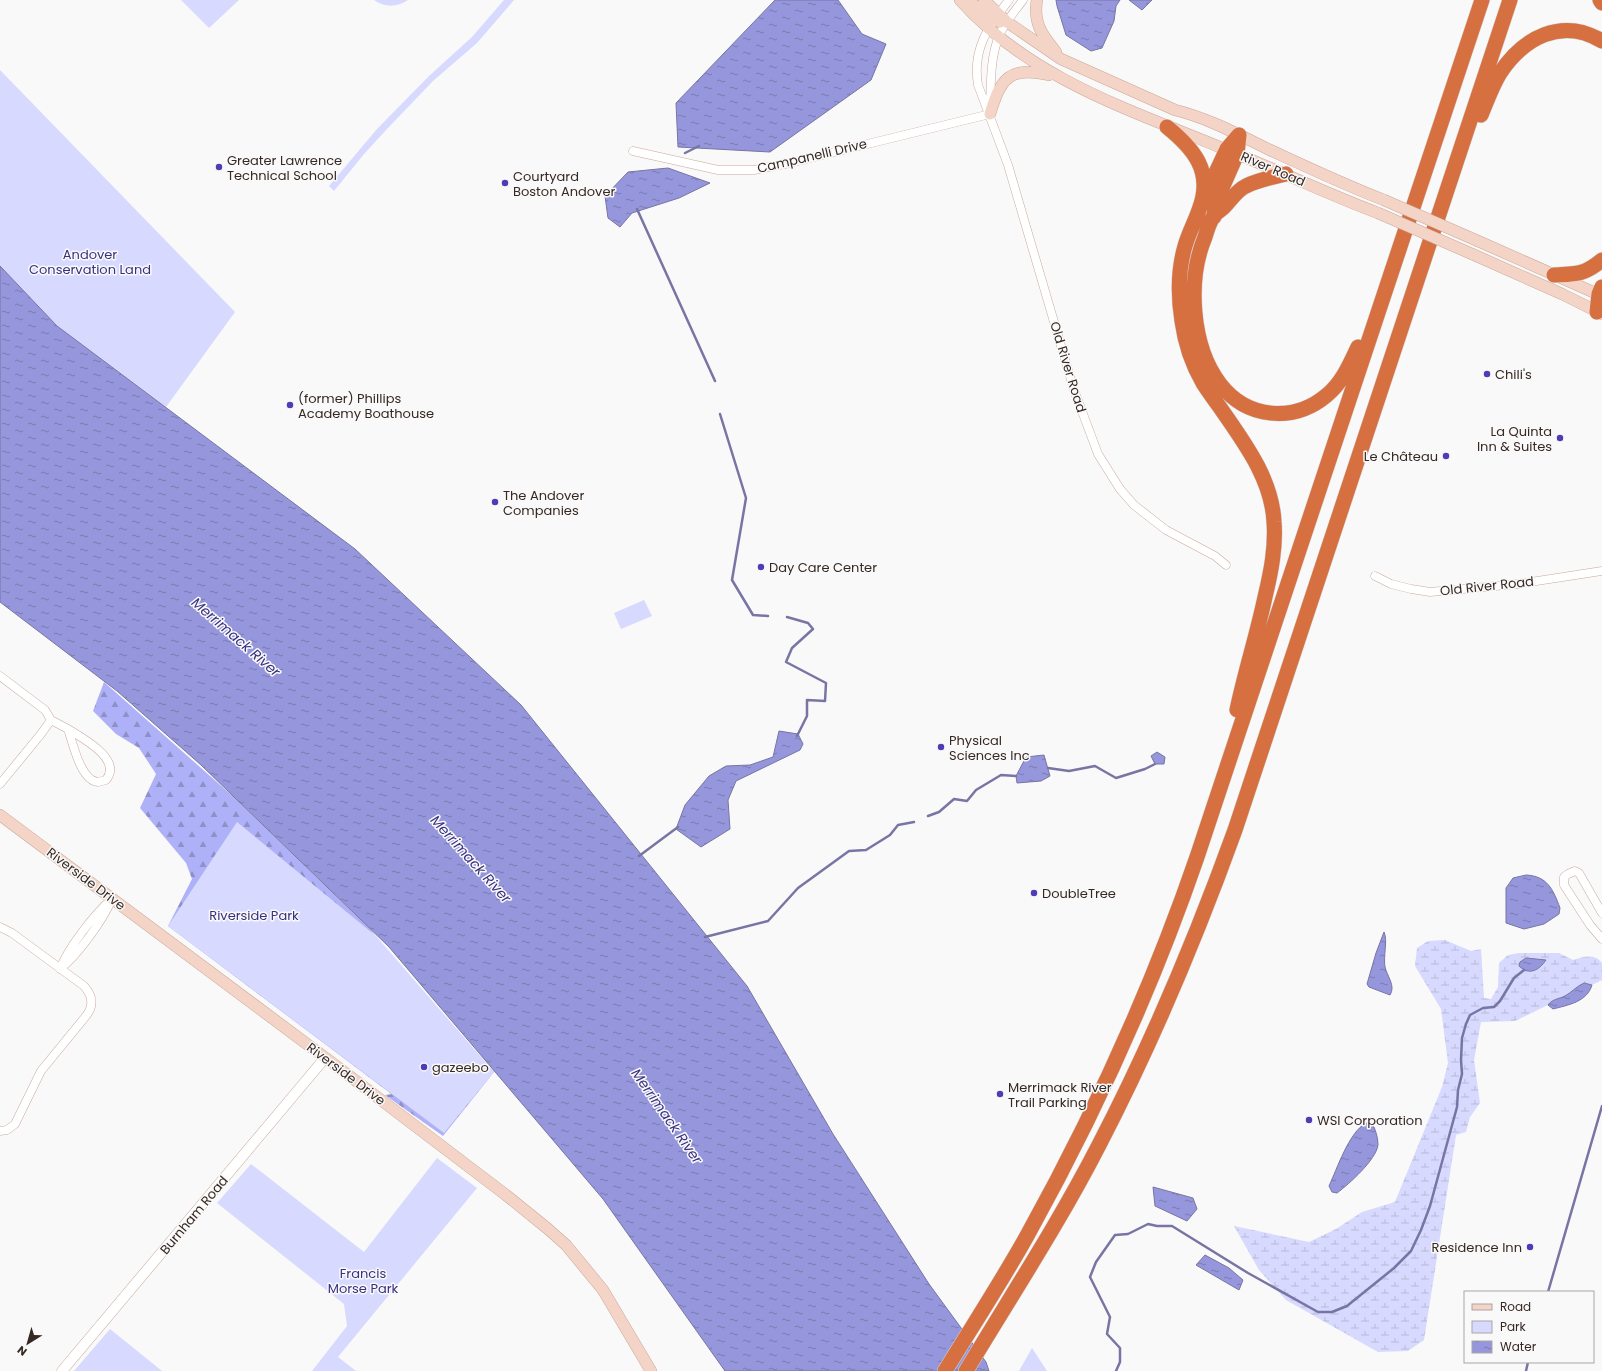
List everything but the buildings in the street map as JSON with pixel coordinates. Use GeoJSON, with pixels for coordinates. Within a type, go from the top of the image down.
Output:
{"type":"FeatureCollection","features":[{"type":"Feature","properties":{"kind":"highway"},"geometry":{"type":"LineString","coordinates":[[945,1371],[1027,1235],[1073,1150],[1121,1050],[1165,947],[1185,893],[1482,0]]}},
{"type":"Feature","properties":{"kind":"highway"},"geometry":{"type":"LineString","coordinates":[[966,1371],[1078,1183],[1125,1094],[1151,1040],[1211,897],[1235,830],[1510,0]]}},
{"type":"Feature","properties":{"kind":"highway"},"geometry":{"type":"LineString","coordinates":[[1448,187],[1499,74],[1516,53],[1526,44],[1543,35],[1559,31],[1578,31],[1602,41]]}},
{"type":"Feature","properties":{"kind":"highway"},"geometry":{"type":"LineString","coordinates":[[1167,127],[1189,146],[1200,164],[1204,188],[1201,206]]}},
{"type":"Feature","properties":{"kind":"highway"},"geometry":{"type":"LineString","coordinates":[[1214,217],[1215,204],[1239,135]]}},
{"type":"Feature","properties":{"kind":"highway"},"geometry":{"type":"LineString","coordinates":[[1222,782],[1242,686],[1269,582],[1275,539],[1274,519],[1270,496],[1257,463],[1204,384],[1193,362],[1185,340],[1180,310],[1180,269],[1185,246],[1201,206],[1232,152]]}},
{"type":"Feature","properties":{"kind":"highway"},"geometry":{"type":"LineString","coordinates":[[1286,174],[1245,186],[1214,217],[1197,257],[1195,272],[1195,308],[1198,331],[1203,351],[1220,384],[1230,395],[1258,411],[1273,414],[1288,413],[1302,410],[1316,404],[1328,395],[1338,384],[1347,370],[1379,308]]}},
{"type":"Feature","properties":{"kind":"highway"},"geometry":{"type":"LineString","coordinates":[[1554,275],[1579,274],[1593,268],[1602,260]]}},
{"type":"Feature","properties":{"kind":"main road","name":"River Road"},"geometry":{"type":"LineString","coordinates":[[960,0],[993,20],[1006,22],[1061,59],[1174,110],[1189,113],[1334,180],[1384,200],[1554,275],[1601,302]]}},
{"type":"Feature","properties":{"kind":"main road"},"geometry":{"type":"LineString","coordinates":[[967,0],[993,20]]}},
{"type":"Feature","properties":{"kind":"main road","name":"River Road"},"geometry":{"type":"LineString","coordinates":[[984,0],[999,36],[1030,60],[1057,77],[1110,103],[1286,174],[1562,294],[1601,302]]}},
{"type":"Feature","properties":{"kind":"main road"},"geometry":{"type":"LineString","coordinates":[[1037,0],[1035,10],[1038,24],[1045,37],[1061,59]]}},
{"type":"Feature","properties":{"kind":"main road"},"geometry":{"type":"LineString","coordinates":[[990,114],[1001,85],[1009,77],[1020,72],[1029,71],[1057,77]]}},
{"type":"Feature","properties":{"kind":"main road","name":"Riverside Drive"},"geometry":{"type":"LineString","coordinates":[[0,815],[512,1199],[562,1242],[603,1290],[650,1371]]}},
{"type":"Feature","properties":{"kind":"street","name":"Old River Road"},"geometry":{"type":"LineString","coordinates":[[1009,0],[993,20],[980,47],[976,73],[978,85],[1008,165],[1074,390],[1098,454],[1120,489],[1134,505],[1166,530],[1215,556],[1226,565]]}},
{"type":"Feature","properties":{"kind":"street","name":"Old River Road"},"geometry":{"type":"LineString","coordinates":[[990,114],[991,76],[999,36],[1006,22],[1023,0]]}},
{"type":"Feature","properties":{"kind":"street","name":"Campanelli Drive"},"geometry":{"type":"LineString","coordinates":[[633,151],[718,170],[754,170],[790,164],[990,114]]}},
{"type":"Feature","properties":{"kind":"street","name":"Old River Road"},"geometry":{"type":"LineString","coordinates":[[1375,576],[1391,584],[1430,592],[1517,584],[1602,571]]}},
{"type":"Feature","properties":{"kind":"street"},"geometry":{"type":"LineString","coordinates":[[0,676],[45,710],[51,720],[68,729],[104,755],[110,770],[106,780],[96,782],[91,781],[87,777],[68,729]]}},
{"type":"Feature","properties":{"kind":"street"},"geometry":{"type":"LineString","coordinates":[[0,784],[42,734],[51,720]]}},
{"type":"Feature","properties":{"kind":"street"},"geometry":{"type":"LineString","coordinates":[[1602,913],[1579,873],[1575,871],[1564,877],[1564,884],[1590,925],[1602,939]]}},
{"type":"Feature","properties":{"kind":"street"},"geometry":{"type":"LineString","coordinates":[[60,969],[69,962],[107,912],[112,899]]}},
{"type":"Feature","properties":{"kind":"street"},"geometry":{"type":"LineString","coordinates":[[0,927],[12,933],[88,990],[91,996],[92,1007],[41,1071],[15,1124],[7,1130],[0,1131]]}},
{"type":"Feature","properties":{"kind":"street","name":"Burnham Road"},"geometry":{"type":"LineString","coordinates":[[62,1371],[326,1058]]}},
{"type":"Feature","properties":{"kind":"green space"},"geometry":{"type":"Polygon","coordinates":[[[181,0],[239,0],[209,28],[181,0]]]}},
{"type":"Feature","properties":{"kind":"green space"},"geometry":{"type":"Polygon","coordinates":[[[374,0],[408,0],[391,6],[378,3],[374,0]]]}},
{"type":"Feature","properties":{"kind":"green space"},"geometry":{"type":"Polygon","coordinates":[[[504,0],[514,0],[477,43],[433,81],[387,129],[364,154],[334,191],[329,186],[377,129],[429,76],[472,37],[504,0]]]}},
{"type":"Feature","properties":{"kind":"green space","name":"Andover Conservation Land"},"geometry":{"type":"Polygon","coordinates":[[[0,70],[235,312],[166,407],[56,326],[0,266],[0,70]]]}},
{"type":"Feature","properties":{"kind":"green space"},"geometry":{"type":"Polygon","coordinates":[[[644,600],[652,616],[621,629],[614,613],[644,600]]]}},
{"type":"Feature","properties":{"kind":"green space","name":"Riverside Park"},"geometry":{"type":"Polygon","coordinates":[[[104,682],[236,799],[370,929],[416,989],[494,1072],[443,1136],[385,1095],[391,1094],[168,926],[192,879],[186,863],[140,808],[156,774],[139,748],[116,734],[93,711],[104,682]]]}},
{"type":"Feature","properties":{"kind":"green space","name":"Riverside Park"},"geometry":{"type":"Polygon","coordinates":[[[237,822],[376,936],[494,1072],[444,1133],[168,926],[237,822]]]}},
{"type":"Feature","properties":{"kind":"green space"},"geometry":{"type":"Polygon","coordinates":[[[1445,940],[1471,951],[1481,949],[1484,998],[1491,999],[1498,987],[1499,963],[1508,955],[1519,953],[1559,953],[1573,960],[1589,957],[1596,958],[1602,963],[1602,980],[1592,985],[1584,983],[1565,996],[1554,1000],[1548,1005],[1515,1021],[1481,1022],[1474,1060],[1480,1103],[1470,1117],[1466,1132],[1456,1135],[1424,1340],[1408,1351],[1378,1352],[1286,1300],[1259,1270],[1234,1226],[1309,1242],[1336,1229],[1362,1212],[1395,1202],[1442,1087],[1448,1063],[1441,1009],[1415,966],[1417,948],[1428,941],[1445,940]]]}},
{"type":"Feature","properties":{"kind":"green space","name":"Francis Morse Park"},"geometry":{"type":"Polygon","coordinates":[[[437,1158],[477,1188],[338,1357],[356,1371],[312,1371],[347,1326],[344,1304],[217,1203],[251,1164],[364,1252],[437,1158]]]}},
{"type":"Feature","properties":{"kind":"green space"},"geometry":{"type":"Polygon","coordinates":[[[110,1329],[162,1371],[74,1371],[110,1329]]]}},
{"type":"Feature","properties":{"kind":"green space"},"geometry":{"type":"Polygon","coordinates":[[[1032,1348],[1047,1371],[1019,1371],[1032,1348]]]}},
{"type":"Feature","properties":{"kind":"water"},"geometry":{"type":"Polygon","coordinates":[[[775,0],[838,0],[862,34],[886,44],[871,80],[770,152],[678,147],[676,103],[775,0]]]}},
{"type":"Feature","properties":{"kind":"water"},"geometry":{"type":"Polygon","coordinates":[[[1056,0],[1120,0],[1116,6],[1114,21],[1102,48],[1091,51],[1066,35],[1056,0]]]}},
{"type":"Feature","properties":{"kind":"water"},"geometry":{"type":"Polygon","coordinates":[[[1129,0],[1152,0],[1142,10],[1129,0]]]}},
{"type":"Feature","properties":{"kind":"water"},"geometry":{"type":"Polygon","coordinates":[[[668,168],[710,183],[679,198],[632,213],[620,227],[608,218],[605,196],[628,172],[668,168]]]}},
{"type":"Feature","properties":{"kind":"water","name":"Merrimack River"},"geometry":{"type":"Polygon","coordinates":[[[0,266],[57,326],[355,549],[521,705],[747,986],[833,1134],[929,1284],[986,1362],[989,1371],[725,1371],[603,1199],[389,947],[201,765],[117,691],[0,602],[0,266]]]}},
{"type":"Feature","properties":{"kind":"water"},"geometry":{"type":"Polygon","coordinates":[[[779,731],[798,734],[803,744],[800,750],[736,781],[728,800],[730,829],[701,847],[676,829],[685,805],[709,776],[726,766],[750,765],[773,757],[779,731]]]}},
{"type":"Feature","properties":{"kind":"water"},"geometry":{"type":"Polygon","coordinates":[[[1157,752],[1165,757],[1164,764],[1155,764],[1151,756],[1157,752]]]}},
{"type":"Feature","properties":{"kind":"water"},"geometry":{"type":"Polygon","coordinates":[[[1044,755],[1050,776],[1041,781],[1017,783],[1016,776],[1026,757],[1044,755]]]}},
{"type":"Feature","properties":{"kind":"water"},"geometry":{"type":"Polygon","coordinates":[[[1526,875],[1539,878],[1544,881],[1552,889],[1560,908],[1559,914],[1544,924],[1524,929],[1506,923],[1506,888],[1513,878],[1526,875]]]}},
{"type":"Feature","properties":{"kind":"water"},"geometry":{"type":"Polygon","coordinates":[[[1384,932],[1386,939],[1385,967],[1392,985],[1392,992],[1390,995],[1369,987],[1367,984],[1384,932]]]}},
{"type":"Feature","properties":{"kind":"water"},"geometry":{"type":"Polygon","coordinates":[[[1526,958],[1546,960],[1537,969],[1527,971],[1519,966],[1520,962],[1526,958]]]}},
{"type":"Feature","properties":{"kind":"water"},"geometry":{"type":"Polygon","coordinates":[[[1584,983],[1592,985],[1590,991],[1581,999],[1571,1004],[1553,1009],[1548,1005],[1554,1000],[1565,996],[1584,983]]]}},
{"type":"Feature","properties":{"kind":"water"},"geometry":{"type":"Polygon","coordinates":[[[1366,1123],[1375,1129],[1378,1142],[1376,1151],[1355,1178],[1337,1193],[1332,1192],[1329,1186],[1344,1152],[1354,1134],[1366,1123]]]}},
{"type":"Feature","properties":{"kind":"water"},"geometry":{"type":"Polygon","coordinates":[[[1153,1187],[1193,1198],[1197,1209],[1187,1221],[1155,1206],[1153,1187]]]}},
{"type":"Feature","properties":{"kind":"water"},"geometry":{"type":"Polygon","coordinates":[[[1205,1255],[1229,1268],[1243,1280],[1239,1290],[1196,1265],[1205,1255]]]}},
{"type":"Feature","properties":{"kind":"waterway"},"geometry":{"type":"LineString","coordinates":[[685,153],[699,146]]}},
{"type":"Feature","properties":{"kind":"waterway"},"geometry":{"type":"LineString","coordinates":[[637,209],[715,381]]}},
{"type":"Feature","properties":{"kind":"waterway"},"geometry":{"type":"LineString","coordinates":[[720,414],[746,498],[732,580],[753,615],[768,616]]}},
{"type":"Feature","properties":{"kind":"waterway"},"geometry":{"type":"LineString","coordinates":[[787,617],[808,623],[813,629],[792,648],[786,662],[826,683],[825,701],[807,700],[807,716],[797,736]]}},
{"type":"Feature","properties":{"kind":"waterway"},"geometry":{"type":"LineString","coordinates":[[1048,768],[1069,771],[1095,766],[1116,778],[1145,769],[1155,764]]}},
{"type":"Feature","properties":{"kind":"waterway"},"geometry":{"type":"LineString","coordinates":[[928,816],[939,812],[954,799],[967,801],[976,790],[1001,775],[1016,776]]}},
{"type":"Feature","properties":{"kind":"waterway"},"geometry":{"type":"LineString","coordinates":[[705,937],[768,921],[798,888],[849,851],[866,850],[890,835],[898,825],[914,822]]}},
{"type":"Feature","properties":{"kind":"waterway"},"geometry":{"type":"LineString","coordinates":[[639,856],[678,827]]}},
{"type":"Feature","properties":{"kind":"waterway"},"geometry":{"type":"LineString","coordinates":[[1116,1371],[1120,1362],[1120,1348],[1107,1334],[1110,1317],[1090,1277],[1096,1262],[1115,1235],[1128,1234],[1148,1224],[1157,1226],[1172,1226],[1248,1273],[1318,1312],[1332,1312],[1347,1306],[1394,1268],[1411,1251],[1430,1206],[1457,1107],[1458,1090],[1462,1074],[1462,1038],[1466,1024],[1470,1015],[1483,1008],[1494,1007],[1500,1001],[1514,978],[1524,970]]}},
{"type":"Feature","properties":{"kind":"waterway"},"geometry":{"type":"LineString","coordinates":[[1548,1291],[1602,1106]]}},
{"type":"Feature","properties":{"kind":"waterway"},"geometry":{"type":"LineString","coordinates":[[1526,1371],[1528,1363]]}},
{"type":"Feature","properties":{"kind":"place","name":"Greater Lawrence Technical School"},"geometry":{"type":"Point","coordinates":[219,167]}},
{"type":"Feature","properties":{"kind":"place","name":"Courtyard Boston Andover"},"geometry":{"type":"Point","coordinates":[505,183]}},
{"type":"Feature","properties":{"kind":"place","name":"Chili's"},"geometry":{"type":"Point","coordinates":[1487,374]}},
{"type":"Feature","properties":{"kind":"place","name":"(former) Phillips Academy Boathouse"},"geometry":{"type":"Point","coordinates":[290,405]}},
{"type":"Feature","properties":{"kind":"place","name":"La Quinta Inn & Suites"},"geometry":{"type":"Point","coordinates":[1560,438]}},
{"type":"Feature","properties":{"kind":"place","name":"Le Château"},"geometry":{"type":"Point","coordinates":[1446,456]}},
{"type":"Feature","properties":{"kind":"place","name":"The Andover Companies"},"geometry":{"type":"Point","coordinates":[495,502]}},
{"type":"Feature","properties":{"kind":"place","name":"Day Care Center"},"geometry":{"type":"Point","coordinates":[761,567]}},
{"type":"Feature","properties":{"kind":"place","name":"Physical Sciences Inc"},"geometry":{"type":"Point","coordinates":[941,747]}},
{"type":"Feature","properties":{"kind":"place","name":"DoubleTree"},"geometry":{"type":"Point","coordinates":[1034,893]}},
{"type":"Feature","properties":{"kind":"place","name":"gazeebo"},"geometry":{"type":"Point","coordinates":[424,1067]}},
{"type":"Feature","properties":{"kind":"place","name":"Merrimack River Trail Parking"},"geometry":{"type":"Point","coordinates":[1000,1094]}},
{"type":"Feature","properties":{"kind":"place","name":"WSI Corporation"},"geometry":{"type":"Point","coordinates":[1309,1120]}},
{"type":"Feature","properties":{"kind":"place","name":"Residence Inn"},"geometry":{"type":"Point","coordinates":[1530,1247]}}]}
